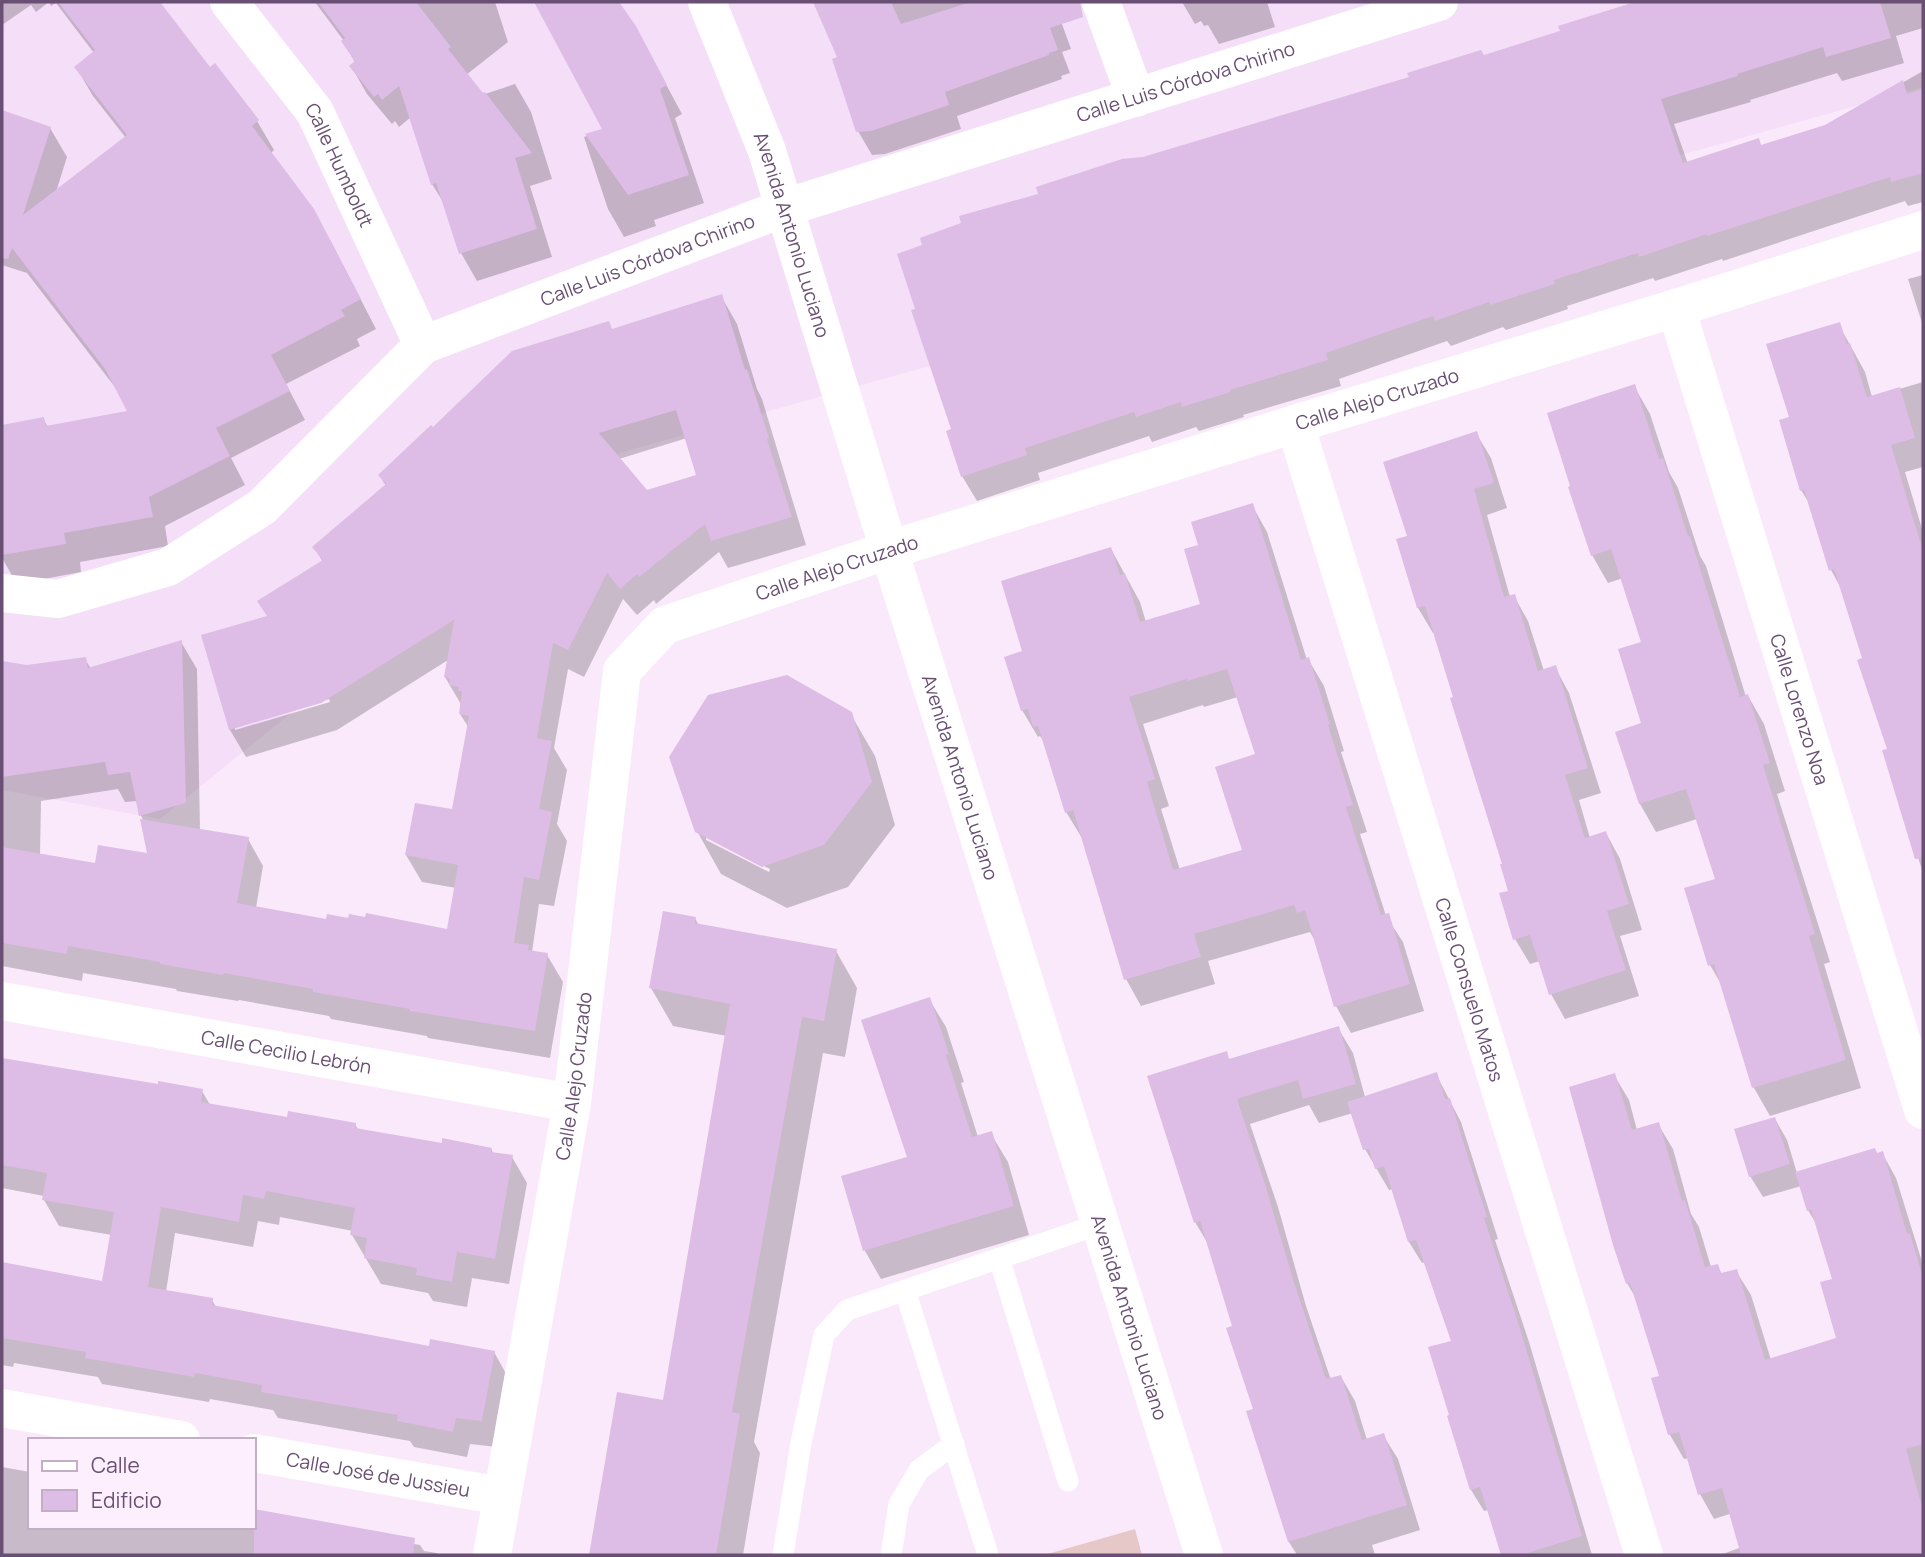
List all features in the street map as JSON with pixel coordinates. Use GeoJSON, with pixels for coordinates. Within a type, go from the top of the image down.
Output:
{"type":"FeatureCollection","features":[{"type":"Feature","properties":{"kind":"street","name":"Calle Humboldt"},"geometry":{"type":"LineString","coordinates":[[229,2],[315,112],[423,345]]}},
{"type":"Feature","properties":{"kind":"street","name":"Avenida Antonio Luciano"},"geometry":{"type":"LineString","coordinates":[[706,2],[767,151],[1204,1555]]}},
{"type":"Feature","properties":{"kind":"street"},"geometry":{"type":"LineString","coordinates":[[1101,2],[1136,97]]}},
{"type":"Feature","properties":{"kind":"street","name":"Calle Luis Córdova Chirino"},"geometry":{"type":"LineString","coordinates":[[2,593],[58,599],[168,566],[262,507],[423,345],[783,208],[1439,2]]}},
{"type":"Feature","properties":{"kind":"street","name":"Calle Alejo Cruzado"},"geometry":{"type":"LineString","coordinates":[[492,1555],[572,1103],[622,671],[665,625],[889,550],[1923,230]]}},
{"type":"Feature","properties":{"kind":"street","name":"Calle Lorenzo Noa"},"geometry":{"type":"LineString","coordinates":[[1676,308],[1923,1110]]}},
{"type":"Feature","properties":{"kind":"street","name":"Calle Consuelo Matos"},"geometry":{"type":"LineString","coordinates":[[1295,424],[1644,1555]]}},
{"type":"Feature","properties":{"kind":"street","name":"Calle Cecilio Lebrón"},"geometry":{"type":"LineString","coordinates":[[2,1001],[572,1103]]}},
{"type":"Feature","properties":{"kind":"street"},"geometry":{"type":"LineString","coordinates":[[2,1408],[170,1438]]}},
{"type":"Feature","properties":{"kind":"street","name":"Calle José de Jussieu"},"geometry":{"type":"LineString","coordinates":[[256,1452],[502,1496]]}},
{"type":"Feature","properties":{"kind":"lane"},"geometry":{"type":"LineString","coordinates":[[783,1555],[801,1443],[824,1335],[847,1310],[1100,1224]]}},
{"type":"Feature","properties":{"kind":"lane"},"geometry":{"type":"LineString","coordinates":[[999,1258],[1068,1481]]}},
{"type":"Feature","properties":{"kind":"lane"},"geometry":{"type":"LineString","coordinates":[[905,1290],[988,1555]]}},
{"type":"Feature","properties":{"kind":"lane"},"geometry":{"type":"LineString","coordinates":[[891,1555],[899,1504],[919,1470],[954,1444]]}},
{"type":"Feature","properties":{"kind":"shaded area"},"geometry":{"type":"Polygon","coordinates":[[[2,2],[1923,2],[1923,87],[609,456],[160,819],[2,790],[2,2]]]}},
{"type":"Feature","properties":{"kind":"shaded area"},"geometry":{"type":"Polygon","coordinates":[[[1135,1529],[1142,1555],[1044,1555],[1135,1529]]]}},
{"type":"Feature","properties":{"kind":"building"},"geometry":{"type":"Polygon","coordinates":[[[58,2],[160,2],[210,67],[215,63],[259,120],[252,126],[314,209],[361,299],[341,310],[345,316],[271,355],[290,391],[216,428],[230,456],[149,497],[153,517],[64,533],[66,544],[2,555],[2,425],[44,417],[46,426],[127,411],[105,369],[12,248],[8,259],[2,258],[2,110],[51,127],[23,215],[127,135],[74,67],[95,50],[58,2]]]}},
{"type":"Feature","properties":{"kind":"building"},"geometry":{"type":"Polygon","coordinates":[[[318,2],[416,2],[451,47],[448,49],[532,153],[515,158],[537,229],[459,254],[436,183],[431,185],[399,86],[382,100],[378,94],[374,97],[349,66],[355,61],[341,41],[345,38],[318,2]]]}},
{"type":"Feature","properties":{"kind":"building"},"geometry":{"type":"Polygon","coordinates":[[[534,2],[619,2],[636,26],[667,85],[660,89],[689,175],[628,195],[585,134],[602,129],[534,2]]]}},
{"type":"Feature","properties":{"kind":"building"},"geometry":{"type":"Polygon","coordinates":[[[813,2],[891,2],[901,24],[971,2],[1080,2],[1083,17],[1050,28],[1058,50],[1049,55],[945,92],[949,105],[871,131],[856,132],[832,59],[837,57],[813,2]]]}},
{"type":"Feature","properties":{"kind":"building"},"geometry":{"type":"Polygon","coordinates":[[[1635,2],[1880,2],[1891,38],[1826,57],[1823,47],[1661,99],[1683,163],[1759,138],[1761,145],[1825,125],[1903,80],[1907,94],[1923,89],[1923,173],[1891,182],[1890,177],[1639,257],[1638,253],[1554,280],[1555,284],[1490,305],[1489,302],[1435,321],[1433,316],[1326,353],[1328,360],[1182,407],[1181,402],[1136,417],[1134,412],[1025,448],[1027,455],[961,477],[946,431],[951,429],[911,310],[915,309],[897,254],[922,245],[920,238],[961,223],[959,216],[1038,194],[1036,187],[1122,159],[1143,157],[1409,77],[1407,73],[1481,50],[1484,55],[1560,31],[1558,26],[1635,2]]]}},
{"type":"Feature","properties":{"kind":"building"},"geometry":{"type":"Polygon","coordinates":[[[722,294],[792,517],[711,541],[705,524],[620,589],[607,573],[568,650],[553,643],[537,738],[552,741],[539,809],[552,812],[539,880],[524,877],[514,943],[529,945],[528,950],[548,953],[535,1031],[410,1011],[313,992],[313,989],[68,946],[67,954],[2,943],[2,847],[95,863],[98,845],[147,853],[140,819],[249,837],[237,903],[326,919],[327,914],[348,918],[349,914],[365,917],[366,913],[447,929],[458,865],[405,855],[415,803],[452,809],[469,716],[459,714],[462,691],[458,691],[459,687],[449,685],[450,679],[444,677],[454,620],[321,703],[229,730],[201,635],[267,616],[257,601],[323,560],[312,547],[386,484],[378,475],[431,425],[433,427],[512,351],[609,321],[612,329],[722,294]],[[676,410],[599,433],[647,490],[696,475],[676,410]]]}},
{"type":"Feature","properties":{"kind":"building"},"geometry":{"type":"Polygon","coordinates":[[[1840,322],[1847,344],[1850,343],[1867,397],[1900,387],[1915,438],[1891,445],[1923,551],[1923,858],[1915,859],[1882,750],[1887,749],[1857,660],[1862,658],[1834,569],[1829,571],[1804,490],[1800,491],[1779,420],[1789,417],[1766,344],[1840,322]]]}},
{"type":"Feature","properties":{"kind":"building"},"geometry":{"type":"Polygon","coordinates":[[[1635,384],[1659,459],[1663,458],[1690,536],[1740,697],[1748,694],[1770,763],[1763,765],[1815,934],[1809,936],[1846,1060],[1752,1088],[1714,964],[1708,966],[1684,888],[1715,879],[1686,789],[1639,804],[1615,732],[1641,723],[1618,649],[1641,642],[1611,549],[1591,556],[1547,413],[1635,384]]]}},
{"type":"Feature","properties":{"kind":"building"},"geometry":{"type":"Polygon","coordinates":[[[1477,431],[1494,483],[1474,489],[1504,597],[1515,594],[1538,671],[1556,665],[1588,768],[1565,775],[1585,838],[1606,831],[1629,904],[1607,911],[1626,970],[1549,995],[1530,935],[1513,940],[1499,893],[1508,891],[1502,864],[1450,698],[1453,697],[1425,606],[1417,608],[1396,539],[1407,536],[1383,462],[1477,431]]]}},
{"type":"Feature","properties":{"kind":"building"},"geometry":{"type":"Polygon","coordinates":[[[1253,503],[1301,660],[1309,657],[1353,805],[1346,807],[1381,915],[1389,913],[1410,984],[1334,1007],[1305,910],[1297,913],[1294,905],[1194,934],[1201,957],[1124,980],[1073,810],[1065,813],[1038,726],[1033,727],[1028,709],[1021,711],[1004,657],[1022,651],[1001,581],[1111,547],[1120,575],[1125,573],[1140,622],[1200,604],[1184,549],[1198,545],[1191,522],[1253,503]],[[1227,669],[1129,697],[1155,779],[1147,782],[1173,870],[1242,850],[1215,767],[1255,754],[1227,669]]]}},
{"type":"Feature","properties":{"kind":"building"},"geometry":{"type":"Polygon","coordinates":[[[182,640],[186,803],[139,816],[130,772],[108,775],[105,762],[2,777],[2,661],[27,665],[86,657],[88,668],[182,640]]]}},
{"type":"Feature","properties":{"kind":"building"},"geometry":{"type":"Polygon","coordinates":[[[787,675],[852,712],[872,782],[824,845],[762,867],[695,832],[669,757],[708,695],[787,675]]]}},
{"type":"Feature","properties":{"kind":"building"},"geometry":{"type":"Polygon","coordinates":[[[663,911],[696,917],[695,923],[837,949],[824,1021],[802,1017],[732,1412],[740,1414],[716,1555],[589,1555],[617,1392],[663,1400],[730,1004],[649,988],[663,911]]]}},
{"type":"Feature","properties":{"kind":"building"},"geometry":{"type":"Polygon","coordinates":[[[930,997],[972,1137],[992,1131],[1014,1206],[863,1251],[841,1176],[907,1157],[861,1020],[930,997]]]}},
{"type":"Feature","properties":{"kind":"building"},"geometry":{"type":"Polygon","coordinates":[[[1339,1026],[1356,1084],[1303,1099],[1298,1080],[1237,1099],[1326,1379],[1341,1375],[1362,1440],[1384,1433],[1407,1505],[1288,1542],[1246,1411],[1253,1409],[1226,1328],[1232,1326],[1200,1221],[1194,1223],[1147,1076],[1227,1051],[1229,1059],[1339,1026]]]}},
{"type":"Feature","properties":{"kind":"building"},"geometry":{"type":"Polygon","coordinates":[[[2,1058],[203,1089],[201,1102],[287,1117],[288,1111],[356,1123],[355,1128],[442,1143],[442,1138],[492,1148],[491,1152],[513,1155],[495,1259],[457,1252],[452,1282],[416,1275],[417,1268],[364,1258],[367,1238],[350,1235],[355,1208],[266,1191],[264,1199],[243,1195],[239,1222],[161,1207],[148,1287],[213,1298],[212,1305],[429,1346],[430,1339],[495,1351],[482,1421],[456,1418],[453,1432],[397,1421],[398,1415],[261,1392],[262,1385],[195,1373],[194,1377],[85,1358],[86,1352],[2,1338],[2,1262],[102,1281],[114,1212],[42,1200],[47,1173],[2,1165],[2,1058]]]}},
{"type":"Feature","properties":{"kind":"building"},"geometry":{"type":"Polygon","coordinates":[[[1437,1072],[1445,1099],[1450,1098],[1582,1536],[1522,1555],[1501,1555],[1480,1487],[1470,1490],[1428,1347],[1451,1341],[1416,1240],[1408,1242],[1384,1166],[1375,1169],[1369,1149],[1363,1150],[1347,1102],[1437,1072]]]}},
{"type":"Feature","properties":{"kind":"building"},"geometry":{"type":"Polygon","coordinates":[[[1615,1073],[1632,1130],[1659,1122],[1705,1267],[1718,1264],[1721,1273],[1737,1269],[1765,1360],[1836,1338],[1820,1282],[1832,1279],[1811,1210],[1807,1211],[1795,1172],[1875,1148],[1877,1153],[1883,1151],[1923,1278],[1923,1444],[1906,1449],[1923,1510],[1923,1555],[1741,1555],[1722,1488],[1698,1495],[1679,1432],[1668,1435],[1651,1378],[1659,1376],[1630,1283],[1626,1284],[1613,1245],[1569,1087],[1615,1073]]]}},
{"type":"Feature","properties":{"kind":"building"},"geometry":{"type":"Polygon","coordinates":[[[1775,1117],[1790,1164],[1749,1177],[1734,1129],[1775,1117]]]}},
{"type":"Feature","properties":{"kind":"building"},"geometry":{"type":"Polygon","coordinates":[[[256,1509],[415,1538],[413,1555],[254,1555],[256,1509]]]}}]}
